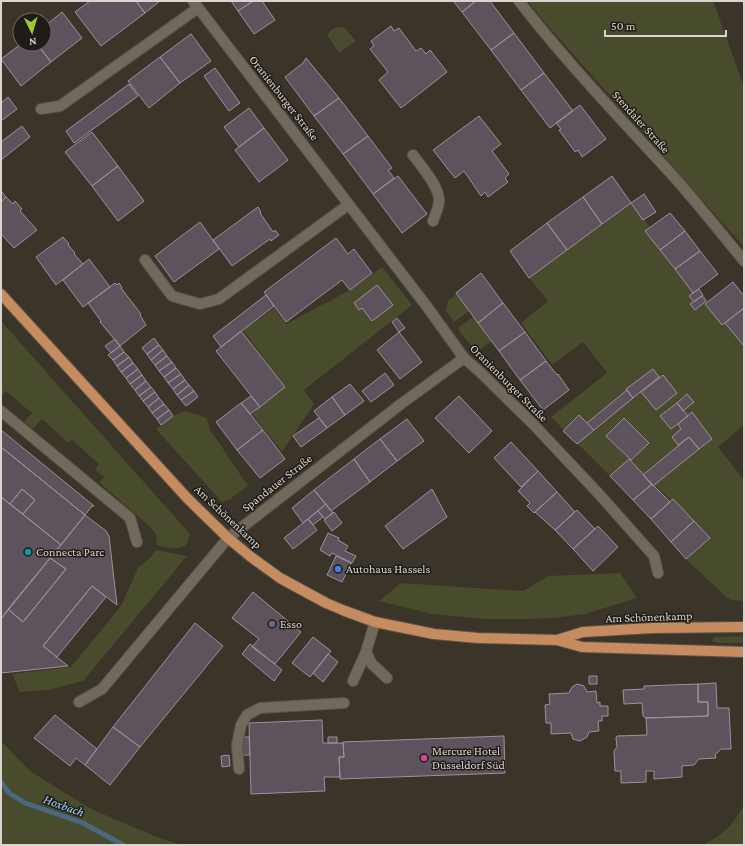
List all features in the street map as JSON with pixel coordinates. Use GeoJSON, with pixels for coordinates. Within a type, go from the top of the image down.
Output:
{"type":"FeatureCollection","features":[{"type":"Feature","properties":{"kind":"main road","name":"Am Schönenkamp"},"geometry":{"type":"LineString","coordinates":[[1,294],[188,499],[228,538],[280,578],[332,606],[375,622],[434,634],[478,638],[557,640],[582,646],[744,652]]}},
{"type":"Feature","properties":{"kind":"main road","name":"Am Schönenkamp"},"geometry":{"type":"LineString","coordinates":[[557,640],[583,632],[652,628],[744,627]]}},
{"type":"Feature","properties":{"kind":"street","name":"Stendaler Straße"},"geometry":{"type":"LineString","coordinates":[[519,1],[541,29],[618,118],[674,178],[744,261]]}},
{"type":"Feature","properties":{"kind":"street","name":"Oranienburger Straße"},"geometry":{"type":"LineString","coordinates":[[41,109],[60,106],[196,5],[428,308],[464,358],[521,412],[598,493],[654,556],[658,573]]}},
{"type":"Feature","properties":{"kind":"street"},"geometry":{"type":"LineString","coordinates":[[413,155],[434,185],[439,200],[433,221]]}},
{"type":"Feature","properties":{"kind":"street"},"geometry":{"type":"LineString","coordinates":[[145,260],[172,296],[200,304],[219,299],[348,205]]}},
{"type":"Feature","properties":{"kind":"street","name":"Spandauer Straße"},"geometry":{"type":"LineString","coordinates":[[79,702],[102,689],[228,538],[394,409],[464,358]]}},
{"type":"Feature","properties":{"kind":"street"},"geometry":{"type":"LineString","coordinates":[[1,411],[130,518],[138,542]]}},
{"type":"Feature","properties":{"kind":"street"},"geometry":{"type":"LineString","coordinates":[[353,681],[366,652],[375,622]]}},
{"type":"Feature","properties":{"kind":"street"},"geometry":{"type":"LineString","coordinates":[[366,652],[372,664],[387,678]]}},
{"type":"Feature","properties":{"kind":"street"},"geometry":{"type":"LineString","coordinates":[[239,769],[238,745],[241,725],[247,715],[260,708],[344,703]]}},
{"type":"Feature","properties":{"kind":"green space"},"geometry":{"type":"Polygon","coordinates":[[[528,1],[713,1],[744,87],[744,247],[541,18],[528,1]]]}},
{"type":"Feature","properties":{"kind":"green space"},"geometry":{"type":"Polygon","coordinates":[[[338,27],[345,28],[356,41],[339,53],[327,35],[331,30],[338,27]]]}},
{"type":"Feature","properties":{"kind":"green space"},"geometry":{"type":"Polygon","coordinates":[[[631,203],[744,346],[744,425],[718,447],[744,480],[744,601],[732,600],[725,596],[686,559],[710,538],[657,487],[610,476],[551,417],[607,373],[583,342],[552,365],[521,323],[548,301],[529,278],[631,203]]]}},
{"type":"Feature","properties":{"kind":"green space"},"geometry":{"type":"Polygon","coordinates":[[[382,267],[412,305],[304,390],[314,404],[282,452],[252,414],[285,387],[243,330],[274,308],[286,324],[350,290],[382,267]]]}},
{"type":"Feature","properties":{"kind":"green space"},"geometry":{"type":"Polygon","coordinates":[[[456,294],[469,311],[454,322],[446,311],[448,301],[456,294]]]}},
{"type":"Feature","properties":{"kind":"green space"},"geometry":{"type":"Polygon","coordinates":[[[473,317],[492,341],[479,350],[475,350],[459,331],[459,327],[473,317]]]}},
{"type":"Feature","properties":{"kind":"green space"},"geometry":{"type":"Polygon","coordinates":[[[1,321],[190,534],[186,545],[179,548],[172,548],[157,545],[156,534],[150,527],[99,482],[104,477],[95,470],[99,464],[72,440],[67,442],[42,419],[33,429],[24,422],[32,413],[6,391],[1,396],[1,321]]]}},
{"type":"Feature","properties":{"kind":"green space"},"geometry":{"type":"Polygon","coordinates":[[[185,411],[207,418],[209,428],[248,486],[230,499],[222,502],[156,429],[173,416],[185,411]]]}},
{"type":"Feature","properties":{"kind":"green space"},"geometry":{"type":"Polygon","coordinates":[[[156,550],[187,556],[83,681],[48,690],[20,692],[12,674],[71,667],[121,606],[138,568],[150,558],[156,550]]]}},
{"type":"Feature","properties":{"kind":"green space"},"geometry":{"type":"Polygon","coordinates":[[[620,573],[637,598],[585,614],[553,618],[484,619],[432,614],[379,601],[401,583],[523,591],[548,576],[620,573]]]}},
{"type":"Feature","properties":{"kind":"green space"},"geometry":{"type":"Polygon","coordinates":[[[744,636],[744,643],[718,643],[712,641],[714,637],[744,636]]]}},
{"type":"Feature","properties":{"kind":"green space"},"geometry":{"type":"Polygon","coordinates":[[[1,741],[30,771],[91,809],[157,837],[181,845],[1,845],[1,741]]]}},
{"type":"Feature","properties":{"kind":"green space"},"geometry":{"type":"Polygon","coordinates":[[[744,804],[744,845],[703,845],[717,837],[732,824],[744,804]]]}},
{"type":"Feature","properties":{"kind":"building"},"geometry":{"type":"Polygon","coordinates":[[[90,1],[136,1],[145,13],[101,46],[75,12],[90,1]]]}},
{"type":"Feature","properties":{"kind":"building"},"geometry":{"type":"Polygon","coordinates":[[[136,1],[160,1],[145,13],[136,1]]]}},
{"type":"Feature","properties":{"kind":"building"},"geometry":{"type":"Polygon","coordinates":[[[231,1],[253,1],[238,11],[231,1]]]}},
{"type":"Feature","properties":{"kind":"building"},"geometry":{"type":"Polygon","coordinates":[[[253,1],[262,1],[275,20],[254,34],[238,11],[253,1]]]}},
{"type":"Feature","properties":{"kind":"building"},"geometry":{"type":"Polygon","coordinates":[[[453,1],[476,1],[462,12],[453,1]]]}},
{"type":"Feature","properties":{"kind":"building"},"geometry":{"type":"Polygon","coordinates":[[[476,1],[490,1],[514,33],[491,50],[462,12],[476,1]]]}},
{"type":"Feature","properties":{"kind":"building"},"geometry":{"type":"Polygon","coordinates":[[[62,12],[82,38],[51,62],[43,52],[52,52],[52,20],[62,12]]]}},
{"type":"Feature","properties":{"kind":"building"},"geometry":{"type":"Polygon","coordinates":[[[391,26],[394,31],[399,28],[416,51],[421,48],[426,54],[430,50],[447,72],[401,108],[379,80],[388,72],[370,49],[374,46],[371,41],[391,26]]]}},
{"type":"Feature","properties":{"kind":"building"},"geometry":{"type":"Polygon","coordinates":[[[514,33],[544,73],[521,90],[491,50],[514,33]]]}},
{"type":"Feature","properties":{"kind":"building"},"geometry":{"type":"Polygon","coordinates":[[[191,34],[211,61],[180,83],[160,57],[191,34]]]}},
{"type":"Feature","properties":{"kind":"building"},"geometry":{"type":"Polygon","coordinates":[[[12,51],[12,52],[43,52],[51,62],[21,86],[1,59],[12,51]]]}},
{"type":"Feature","properties":{"kind":"building"},"geometry":{"type":"Polygon","coordinates":[[[160,57],[180,83],[149,108],[128,81],[160,57]]]}},
{"type":"Feature","properties":{"kind":"building"},"geometry":{"type":"Polygon","coordinates":[[[306,58],[339,98],[314,116],[285,77],[303,63],[306,58]]]}},
{"type":"Feature","properties":{"kind":"building"},"geometry":{"type":"Polygon","coordinates":[[[215,68],[240,103],[229,111],[204,76],[215,68]]]}},
{"type":"Feature","properties":{"kind":"building"},"geometry":{"type":"Polygon","coordinates":[[[544,73],[573,111],[550,128],[521,90],[544,73]]]}},
{"type":"Feature","properties":{"kind":"building"},"geometry":{"type":"Polygon","coordinates":[[[129,84],[138,96],[74,143],[66,131],[129,84]]]}},
{"type":"Feature","properties":{"kind":"building"},"geometry":{"type":"Polygon","coordinates":[[[8,97],[17,109],[1,121],[1,103],[8,97]]]}},
{"type":"Feature","properties":{"kind":"building"},"geometry":{"type":"Polygon","coordinates":[[[339,98],[368,136],[343,154],[314,116],[339,98]]]}},
{"type":"Feature","properties":{"kind":"building"},"geometry":{"type":"Polygon","coordinates":[[[580,105],[606,139],[582,157],[578,150],[575,152],[559,130],[561,129],[556,123],[580,105]]]}},
{"type":"Feature","properties":{"kind":"building"},"geometry":{"type":"Polygon","coordinates":[[[249,108],[264,128],[239,147],[224,127],[249,108]]]}},
{"type":"Feature","properties":{"kind":"building"},"geometry":{"type":"Polygon","coordinates":[[[479,116],[501,144],[492,151],[509,174],[505,178],[508,182],[488,197],[485,192],[481,196],[464,171],[455,178],[433,150],[479,116]]]}},
{"type":"Feature","properties":{"kind":"building"},"geometry":{"type":"Polygon","coordinates":[[[22,126],[30,137],[1,160],[1,142],[22,126]]]}},
{"type":"Feature","properties":{"kind":"building"},"geometry":{"type":"Polygon","coordinates":[[[264,128],[288,160],[259,182],[235,150],[264,128]]]}},
{"type":"Feature","properties":{"kind":"building"},"geometry":{"type":"Polygon","coordinates":[[[92,132],[118,166],[92,186],[65,152],[92,132]]]}},
{"type":"Feature","properties":{"kind":"building"},"geometry":{"type":"Polygon","coordinates":[[[368,136],[392,168],[388,170],[394,178],[373,194],[343,154],[368,136]]]}},
{"type":"Feature","properties":{"kind":"building"},"geometry":{"type":"Polygon","coordinates":[[[118,166],[144,201],[118,221],[92,186],[118,166]]]}},
{"type":"Feature","properties":{"kind":"building"},"geometry":{"type":"Polygon","coordinates":[[[398,176],[427,214],[402,233],[373,194],[398,176]]]}},
{"type":"Feature","properties":{"kind":"building"},"geometry":{"type":"Polygon","coordinates":[[[612,176],[631,203],[602,224],[583,197],[612,176]]]}},
{"type":"Feature","properties":{"kind":"building"},"geometry":{"type":"Polygon","coordinates":[[[1,191],[6,197],[1,202],[1,191]]]}},
{"type":"Feature","properties":{"kind":"building"},"geometry":{"type":"Polygon","coordinates":[[[644,194],[656,212],[643,220],[631,203],[644,194]]]}},
{"type":"Feature","properties":{"kind":"building"},"geometry":{"type":"Polygon","coordinates":[[[6,197],[13,204],[15,201],[22,209],[20,211],[37,230],[14,248],[1,234],[1,202],[6,197]]]}},
{"type":"Feature","properties":{"kind":"building"},"geometry":{"type":"Polygon","coordinates":[[[583,197],[602,224],[567,250],[547,223],[583,197]]]}},
{"type":"Feature","properties":{"kind":"building"},"geometry":{"type":"Polygon","coordinates":[[[258,207],[261,212],[260,213],[273,232],[275,230],[279,235],[271,241],[270,239],[232,266],[213,240],[258,207]]]}},
{"type":"Feature","properties":{"kind":"building"},"geometry":{"type":"Polygon","coordinates":[[[670,213],[685,231],[660,250],[645,231],[670,213]]]}},
{"type":"Feature","properties":{"kind":"building"},"geometry":{"type":"Polygon","coordinates":[[[200,222],[219,249],[174,282],[155,256],[200,222]]]}},
{"type":"Feature","properties":{"kind":"building"},"geometry":{"type":"Polygon","coordinates":[[[547,223],[567,250],[529,278],[510,251],[547,223]]]}},
{"type":"Feature","properties":{"kind":"building"},"geometry":{"type":"Polygon","coordinates":[[[685,231],[700,251],[675,269],[660,250],[685,231]]]}},
{"type":"Feature","properties":{"kind":"building"},"geometry":{"type":"Polygon","coordinates":[[[63,237],[75,253],[74,254],[83,264],[56,285],[36,257],[63,237]]]}},
{"type":"Feature","properties":{"kind":"building"},"geometry":{"type":"Polygon","coordinates":[[[336,238],[348,254],[354,249],[372,273],[350,290],[342,280],[286,322],[264,292],[336,238]]]}},
{"type":"Feature","properties":{"kind":"building"},"geometry":{"type":"Polygon","coordinates":[[[700,251],[718,274],[693,293],[675,269],[700,251]]]}},
{"type":"Feature","properties":{"kind":"building"},"geometry":{"type":"Polygon","coordinates":[[[89,259],[110,287],[83,307],[63,280],[89,259]]]}},
{"type":"Feature","properties":{"kind":"building"},"geometry":{"type":"Polygon","coordinates":[[[481,273],[503,303],[478,323],[456,293],[481,273]]]}},
{"type":"Feature","properties":{"kind":"building"},"geometry":{"type":"Polygon","coordinates":[[[733,282],[744,296],[744,308],[722,325],[705,304],[733,282]]]}},
{"type":"Feature","properties":{"kind":"building"},"geometry":{"type":"Polygon","coordinates":[[[115,283],[117,285],[119,283],[121,288],[141,314],[140,315],[146,325],[120,346],[100,322],[101,321],[88,303],[115,283]]]}},
{"type":"Feature","properties":{"kind":"building"},"geometry":{"type":"Polygon","coordinates":[[[377,285],[393,305],[372,321],[362,308],[359,310],[354,303],[377,285]]]}},
{"type":"Feature","properties":{"kind":"building"},"geometry":{"type":"Polygon","coordinates":[[[699,289],[703,295],[694,302],[689,296],[699,289]]]}},
{"type":"Feature","properties":{"kind":"building"},"geometry":{"type":"Polygon","coordinates":[[[266,295],[274,306],[221,347],[213,336],[266,295]]]}},
{"type":"Feature","properties":{"kind":"building"},"geometry":{"type":"Polygon","coordinates":[[[702,296],[706,301],[695,310],[690,304],[702,296]]]}},
{"type":"Feature","properties":{"kind":"building"},"geometry":{"type":"Polygon","coordinates":[[[503,303],[525,332],[499,351],[478,323],[503,303]]]}},
{"type":"Feature","properties":{"kind":"building"},"geometry":{"type":"Polygon","coordinates":[[[744,308],[744,346],[725,323],[744,308]]]}},
{"type":"Feature","properties":{"kind":"building"},"geometry":{"type":"Polygon","coordinates":[[[397,318],[405,328],[399,332],[392,322],[397,318]]]}},
{"type":"Feature","properties":{"kind":"building"},"geometry":{"type":"Polygon","coordinates":[[[241,331],[285,387],[260,407],[216,351],[241,331]]]}},
{"type":"Feature","properties":{"kind":"building"},"geometry":{"type":"Polygon","coordinates":[[[399,332],[422,362],[400,379],[377,350],[399,332]]]}},
{"type":"Feature","properties":{"kind":"building"},"geometry":{"type":"Polygon","coordinates":[[[525,332],[546,361],[520,380],[499,351],[525,332]]]}},
{"type":"Feature","properties":{"kind":"building"},"geometry":{"type":"Polygon","coordinates":[[[154,338],[159,345],[147,354],[142,348],[154,338]]]}},
{"type":"Feature","properties":{"kind":"building"},"geometry":{"type":"Polygon","coordinates":[[[115,339],[120,346],[111,353],[105,346],[115,339]]]}},
{"type":"Feature","properties":{"kind":"building"},"geometry":{"type":"Polygon","coordinates":[[[159,345],[163,350],[151,360],[147,354],[159,345]]]}},
{"type":"Feature","properties":{"kind":"building"},"geometry":{"type":"Polygon","coordinates":[[[120,346],[124,352],[113,360],[108,355],[120,346]]]}},
{"type":"Feature","properties":{"kind":"building"},"geometry":{"type":"Polygon","coordinates":[[[163,350],[167,356],[155,365],[151,360],[163,350]]]}},
{"type":"Feature","properties":{"kind":"building"},"geometry":{"type":"Polygon","coordinates":[[[124,352],[129,357],[117,366],[113,360],[124,352]]]}},
{"type":"Feature","properties":{"kind":"building"},"geometry":{"type":"Polygon","coordinates":[[[167,356],[172,362],[159,371],[155,365],[167,356]]]}},
{"type":"Feature","properties":{"kind":"building"},"geometry":{"type":"Polygon","coordinates":[[[129,357],[133,363],[121,372],[117,366],[129,357]]]}},
{"type":"Feature","properties":{"kind":"building"},"geometry":{"type":"Polygon","coordinates":[[[546,361],[557,375],[558,374],[569,390],[543,410],[520,380],[546,361]]]}},
{"type":"Feature","properties":{"kind":"building"},"geometry":{"type":"Polygon","coordinates":[[[172,362],[176,368],[164,377],[159,371],[172,362]]]}},
{"type":"Feature","properties":{"kind":"building"},"geometry":{"type":"Polygon","coordinates":[[[133,363],[138,369],[126,378],[121,372],[133,363]]]}},
{"type":"Feature","properties":{"kind":"building"},"geometry":{"type":"Polygon","coordinates":[[[176,368],[181,374],[168,383],[164,377],[176,368]]]}},
{"type":"Feature","properties":{"kind":"building"},"geometry":{"type":"Polygon","coordinates":[[[138,369],[142,375],[130,384],[126,378],[138,369]]]}},
{"type":"Feature","properties":{"kind":"building"},"geometry":{"type":"Polygon","coordinates":[[[653,369],[659,377],[633,398],[626,389],[653,369]]]}},
{"type":"Feature","properties":{"kind":"building"},"geometry":{"type":"Polygon","coordinates":[[[385,373],[394,385],[371,402],[362,391],[385,373]]]}},
{"type":"Feature","properties":{"kind":"building"},"geometry":{"type":"Polygon","coordinates":[[[181,374],[185,380],[173,389],[168,383],[181,374]]]}},
{"type":"Feature","properties":{"kind":"building"},"geometry":{"type":"Polygon","coordinates":[[[142,375],[146,381],[135,390],[130,384],[142,375]]]}},
{"type":"Feature","properties":{"kind":"building"},"geometry":{"type":"Polygon","coordinates":[[[663,375],[677,393],[656,410],[641,392],[663,375]]]}},
{"type":"Feature","properties":{"kind":"building"},"geometry":{"type":"Polygon","coordinates":[[[185,380],[189,385],[177,395],[173,389],[185,380]]]}},
{"type":"Feature","properties":{"kind":"building"},"geometry":{"type":"Polygon","coordinates":[[[146,381],[151,387],[139,396],[135,390],[146,381]]]}},
{"type":"Feature","properties":{"kind":"building"},"geometry":{"type":"Polygon","coordinates":[[[350,384],[364,401],[345,415],[332,397],[350,384]]]}},
{"type":"Feature","properties":{"kind":"building"},"geometry":{"type":"Polygon","coordinates":[[[189,385],[194,391],[181,400],[177,395],[189,385]]]}},
{"type":"Feature","properties":{"kind":"building"},"geometry":{"type":"Polygon","coordinates":[[[151,387],[155,392],[143,401],[139,396],[151,387]]]}},
{"type":"Feature","properties":{"kind":"building"},"geometry":{"type":"Polygon","coordinates":[[[627,390],[633,398],[594,430],[587,423],[627,390]]]}},
{"type":"Feature","properties":{"kind":"building"},"geometry":{"type":"Polygon","coordinates":[[[194,391],[198,397],[186,406],[181,400],[194,391]]]}},
{"type":"Feature","properties":{"kind":"building"},"geometry":{"type":"Polygon","coordinates":[[[155,392],[159,398],[148,407],[143,401],[155,392]]]}},
{"type":"Feature","properties":{"kind":"building"},"geometry":{"type":"Polygon","coordinates":[[[687,394],[694,402],[683,411],[677,403],[687,394]]]}},
{"type":"Feature","properties":{"kind":"building"},"geometry":{"type":"Polygon","coordinates":[[[251,396],[260,407],[250,414],[241,403],[251,396]]]}},
{"type":"Feature","properties":{"kind":"building"},"geometry":{"type":"Polygon","coordinates":[[[459,396],[492,431],[469,453],[435,418],[459,396]]]}},
{"type":"Feature","properties":{"kind":"building"},"geometry":{"type":"Polygon","coordinates":[[[332,397],[345,415],[327,428],[314,411],[332,397]]]}},
{"type":"Feature","properties":{"kind":"building"},"geometry":{"type":"Polygon","coordinates":[[[159,398],[164,404],[152,413],[148,407],[159,398]]]}},
{"type":"Feature","properties":{"kind":"building"},"geometry":{"type":"Polygon","coordinates":[[[241,403],[263,430],[237,450],[216,422],[241,403]]]}},
{"type":"Feature","properties":{"kind":"building"},"geometry":{"type":"Polygon","coordinates":[[[677,403],[688,416],[671,429],[660,416],[677,403]]]}},
{"type":"Feature","properties":{"kind":"building"},"geometry":{"type":"Polygon","coordinates":[[[164,404],[169,410],[157,419],[152,413],[164,404]]]}},
{"type":"Feature","properties":{"kind":"building"},"geometry":{"type":"Polygon","coordinates":[[[169,410],[173,416],[161,425],[157,419],[169,410]]]}},
{"type":"Feature","properties":{"kind":"building"},"geometry":{"type":"Polygon","coordinates":[[[692,412],[712,439],[699,449],[689,437],[678,445],[672,437],[681,429],[678,424],[692,412]]]}},
{"type":"Feature","properties":{"kind":"building"},"geometry":{"type":"Polygon","coordinates":[[[579,415],[594,430],[577,444],[563,431],[579,415]]]}},
{"type":"Feature","properties":{"kind":"building"},"geometry":{"type":"Polygon","coordinates":[[[319,418],[327,428],[301,447],[293,436],[319,418]]]}},
{"type":"Feature","properties":{"kind":"building"},"geometry":{"type":"Polygon","coordinates":[[[624,418],[649,443],[631,460],[606,436],[624,418]]]}},
{"type":"Feature","properties":{"kind":"building"},"geometry":{"type":"Polygon","coordinates":[[[407,419],[424,441],[397,461],[380,439],[407,419]]]}},
{"type":"Feature","properties":{"kind":"building"},"geometry":{"type":"Polygon","coordinates":[[[1,430],[94,506],[92,506],[85,515],[1,447],[1,430]]]}},
{"type":"Feature","properties":{"kind":"building"},"geometry":{"type":"Polygon","coordinates":[[[263,430],[285,459],[260,478],[237,450],[263,430]]]}},
{"type":"Feature","properties":{"kind":"building"},"geometry":{"type":"Polygon","coordinates":[[[689,437],[699,449],[653,486],[643,475],[689,437]]]}},
{"type":"Feature","properties":{"kind":"building"},"geometry":{"type":"Polygon","coordinates":[[[380,439],[397,461],[370,482],[354,459],[380,439]]]}},
{"type":"Feature","properties":{"kind":"building"},"geometry":{"type":"Polygon","coordinates":[[[511,442],[538,471],[521,487],[494,458],[511,442]]]}},
{"type":"Feature","properties":{"kind":"building"},"geometry":{"type":"Polygon","coordinates":[[[1,447],[85,515],[61,545],[23,514],[35,500],[22,489],[10,504],[1,497],[1,447]]]}},
{"type":"Feature","properties":{"kind":"building"},"geometry":{"type":"Polygon","coordinates":[[[354,459],[370,482],[331,511],[314,490],[354,459]]]}},
{"type":"Feature","properties":{"kind":"building"},"geometry":{"type":"Polygon","coordinates":[[[629,459],[652,484],[633,500],[610,476],[629,459]]]}},
{"type":"Feature","properties":{"kind":"building"},"geometry":{"type":"Polygon","coordinates":[[[538,471],[557,492],[534,513],[527,506],[530,503],[518,491],[538,471]]]}},
{"type":"Feature","properties":{"kind":"building"},"geometry":{"type":"Polygon","coordinates":[[[652,484],[670,502],[651,519],[633,500],[652,484]]]}},
{"type":"Feature","properties":{"kind":"building"},"geometry":{"type":"Polygon","coordinates":[[[22,489],[35,500],[23,514],[10,504],[22,489]]]}},
{"type":"Feature","properties":{"kind":"building"},"geometry":{"type":"Polygon","coordinates":[[[432,489],[447,517],[403,549],[385,526],[432,489]]]}},
{"type":"Feature","properties":{"kind":"building"},"geometry":{"type":"Polygon","coordinates":[[[314,490],[326,504],[303,523],[292,508],[314,490]]]}},
{"type":"Feature","properties":{"kind":"building"},"geometry":{"type":"Polygon","coordinates":[[[557,492],[575,512],[555,530],[535,512],[557,492]]]}},
{"type":"Feature","properties":{"kind":"building","name":"Connecta Parc"},"geometry":{"type":"Polygon","coordinates":[[[1,497],[61,545],[1,619],[1,497]]]}},
{"type":"Feature","properties":{"kind":"building"},"geometry":{"type":"Polygon","coordinates":[[[673,499],[694,521],[671,542],[651,519],[673,499]]]}},
{"type":"Feature","properties":{"kind":"building"},"geometry":{"type":"Polygon","coordinates":[[[326,504],[333,513],[325,519],[318,511],[326,504]]]}},
{"type":"Feature","properties":{"kind":"building"},"geometry":{"type":"Polygon","coordinates":[[[577,510],[595,529],[573,549],[555,530],[577,510]]]}},
{"type":"Feature","properties":{"kind":"building"},"geometry":{"type":"Polygon","coordinates":[[[318,511],[323,517],[313,525],[308,519],[318,511]]]}},
{"type":"Feature","properties":{"kind":"building"},"geometry":{"type":"Polygon","coordinates":[[[334,512],[342,523],[332,531],[324,520],[334,512]]]}},
{"type":"Feature","properties":{"kind":"building"},"geometry":{"type":"Polygon","coordinates":[[[85,515],[106,531],[109,536],[117,605],[92,586],[43,646],[68,666],[1,673],[1,619],[8,609],[23,622],[66,569],[50,558],[85,515]]]}},
{"type":"Feature","properties":{"kind":"building"},"geometry":{"type":"Polygon","coordinates":[[[308,519],[317,530],[293,549],[284,538],[308,519]]]}},
{"type":"Feature","properties":{"kind":"building"},"geometry":{"type":"Polygon","coordinates":[[[694,521],[710,538],[686,559],[671,542],[694,521]]]}},
{"type":"Feature","properties":{"kind":"building"},"geometry":{"type":"Polygon","coordinates":[[[598,526],[618,547],[593,571],[573,549],[598,526]]]}},
{"type":"Feature","properties":{"kind":"building"},"geometry":{"type":"Polygon","coordinates":[[[328,533],[339,538],[338,540],[348,546],[345,551],[356,556],[352,563],[332,553],[330,556],[320,550],[328,533]]]}},
{"type":"Feature","properties":{"kind":"building"},"geometry":{"type":"Polygon","coordinates":[[[336,556],[351,563],[342,582],[327,575],[336,556]]]}},
{"type":"Feature","properties":{"kind":"building"},"geometry":{"type":"Polygon","coordinates":[[[50,558],[66,569],[23,622],[8,609],[50,558]]]}},
{"type":"Feature","properties":{"kind":"building"},"geometry":{"type":"Polygon","coordinates":[[[92,586],[106,597],[57,657],[43,646],[92,586]]]}},
{"type":"Feature","properties":{"kind":"building"},"geometry":{"type":"Polygon","coordinates":[[[253,592],[301,632],[275,664],[252,647],[259,639],[232,618],[253,592]]]}},
{"type":"Feature","properties":{"kind":"building"},"geometry":{"type":"Polygon","coordinates":[[[195,623],[223,646],[140,747],[113,727],[195,623]]]}},
{"type":"Feature","properties":{"kind":"building"},"geometry":{"type":"Polygon","coordinates":[[[313,637],[331,651],[310,677],[292,663],[313,637]]]}},
{"type":"Feature","properties":{"kind":"building"},"geometry":{"type":"Polygon","coordinates":[[[250,644],[282,670],[274,681],[242,654],[250,644]]]}},
{"type":"Feature","properties":{"kind":"building"},"geometry":{"type":"Polygon","coordinates":[[[328,654],[338,662],[323,682],[313,673],[328,654]]]}},
{"type":"Feature","properties":{"kind":"building"},"geometry":{"type":"Polygon","coordinates":[[[589,676],[597,676],[597,684],[589,684],[589,676]]]}},
{"type":"Feature","properties":{"kind":"building"},"geometry":{"type":"Polygon","coordinates":[[[716,683],[717,708],[729,708],[731,749],[721,749],[715,755],[716,758],[699,759],[694,765],[682,766],[682,777],[654,779],[654,771],[646,771],[646,782],[621,783],[621,771],[615,771],[614,751],[617,747],[617,736],[647,735],[646,718],[708,716],[708,702],[698,702],[698,684],[716,683]]]}},
{"type":"Feature","properties":{"kind":"building"},"geometry":{"type":"Polygon","coordinates":[[[577,684],[584,686],[587,692],[596,691],[597,703],[600,702],[600,706],[608,706],[608,716],[602,716],[602,721],[598,721],[599,731],[589,732],[587,737],[580,741],[573,739],[571,733],[551,734],[551,723],[546,723],[545,705],[550,704],[549,694],[569,693],[572,687],[577,684]]]}},
{"type":"Feature","properties":{"kind":"building"},"geometry":{"type":"Polygon","coordinates":[[[698,684],[698,702],[708,702],[708,716],[646,718],[643,716],[642,703],[624,704],[623,690],[644,689],[644,686],[698,684]]]}},
{"type":"Feature","properties":{"kind":"building"},"geometry":{"type":"Polygon","coordinates":[[[55,715],[97,749],[85,765],[76,758],[70,766],[34,738],[55,715]]]}},
{"type":"Feature","properties":{"kind":"building"},"geometry":{"type":"Polygon","coordinates":[[[322,720],[323,743],[343,743],[344,757],[339,757],[340,777],[324,777],[325,791],[251,794],[249,723],[322,720]]]}},
{"type":"Feature","properties":{"kind":"building"},"geometry":{"type":"Polygon","coordinates":[[[113,727],[140,747],[110,785],[85,765],[113,727]]]}},
{"type":"Feature","properties":{"kind":"building"},"geometry":{"type":"Polygon","coordinates":[[[504,736],[505,773],[340,779],[339,757],[344,757],[343,742],[504,736]]]}},
{"type":"Feature","properties":{"kind":"building"},"geometry":{"type":"Polygon","coordinates":[[[241,737],[249,737],[250,755],[242,755],[241,737]]]}},
{"type":"Feature","properties":{"kind":"building"},"geometry":{"type":"Polygon","coordinates":[[[328,737],[337,737],[337,743],[328,743],[328,737]]]}},
{"type":"Feature","properties":{"kind":"building"},"geometry":{"type":"Polygon","coordinates":[[[229,755],[230,766],[222,767],[221,756],[229,755]]]}},
{"type":"Feature","properties":{"kind":"waterway","name":"Hoxbach"},"geometry":{"type":"LineString","coordinates":[[1,782],[9,793],[25,803],[83,823],[123,845]]}},
{"type":"Feature","properties":{"kind":"place","name":"Connecta Parc"},"geometry":{"type":"Point","coordinates":[28,552]}},
{"type":"Feature","properties":{"kind":"place","name":"Autohaus Hassels"},"geometry":{"type":"Point","coordinates":[338,569]}},
{"type":"Feature","properties":{"kind":"place","name":"Esso"},"geometry":{"type":"Point","coordinates":[272,624]}},
{"type":"Feature","properties":{"kind":"place","name":"Mercure Hotel Düsseldorf Süd"},"geometry":{"type":"Point","coordinates":[424,758]}}]}
